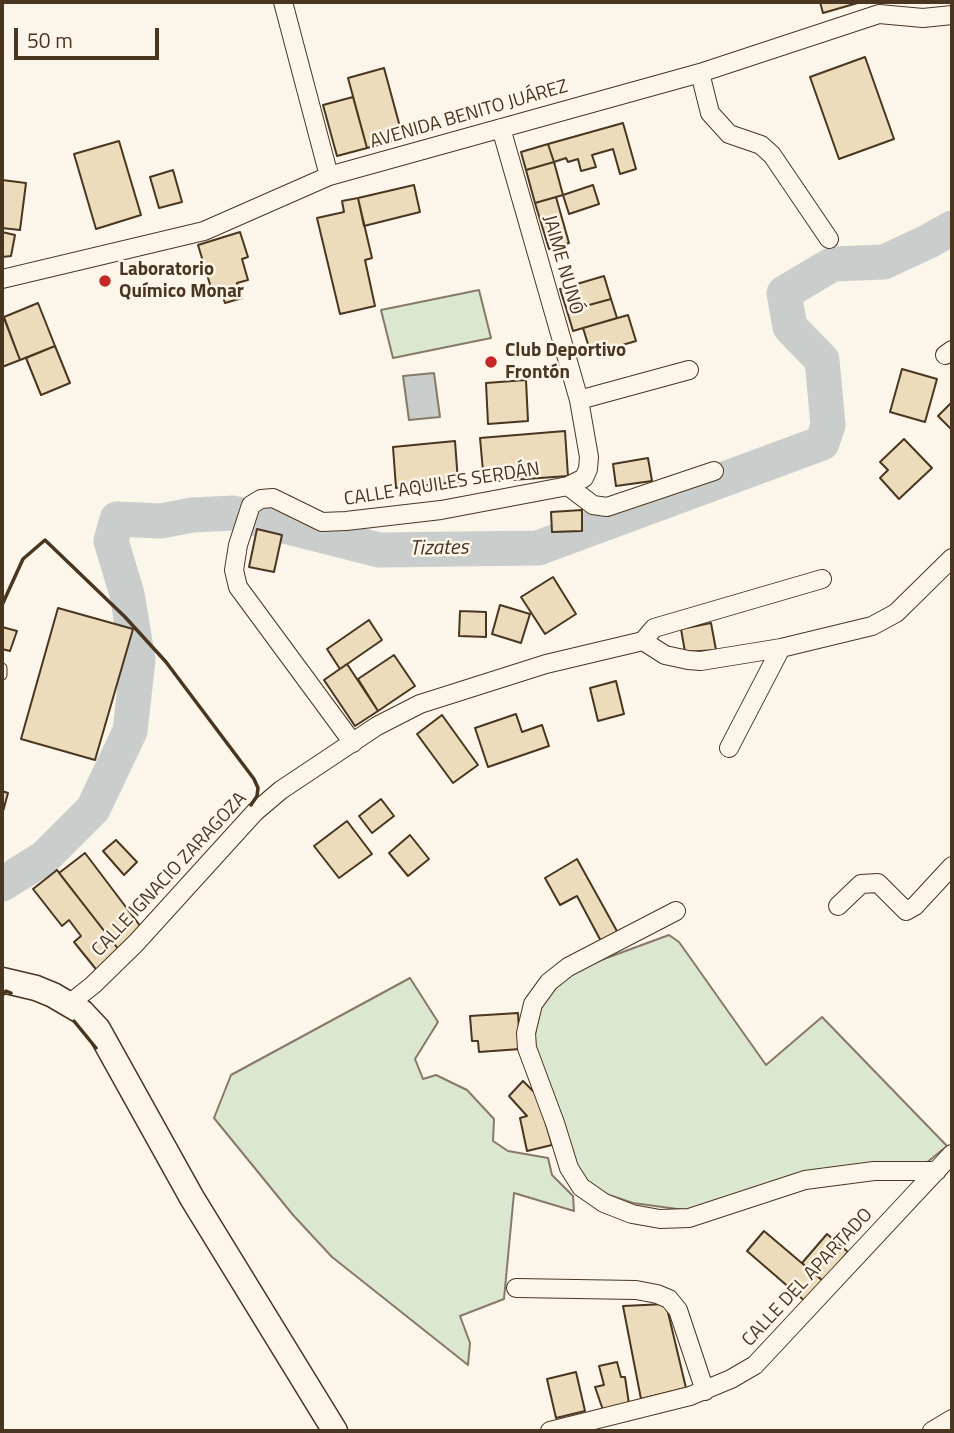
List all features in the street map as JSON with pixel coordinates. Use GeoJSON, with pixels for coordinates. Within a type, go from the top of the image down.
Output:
{"type":"FeatureCollection","features":[{"type":"Feature","properties":{"kind":"main road"},"geometry":{"type":"LineString","coordinates":[[2,980],[37,988],[69,1004],[87,1017],[103,1037],[192,1198],[335,1431]]}},
{"type":"Feature","properties":{"kind":"street"},"geometry":{"type":"LineString","coordinates":[[283,2],[329,176]]}},
{"type":"Feature","properties":{"kind":"street","name":"AVENIDA BENITO JUÁREZ"},"geometry":{"type":"LineString","coordinates":[[9,278],[204,231],[329,176],[700,73],[878,8],[923,18],[952,15]]}},
{"type":"Feature","properties":{"kind":"street"},"geometry":{"type":"LineString","coordinates":[[700,73],[710,113],[729,134],[761,145],[772,155],[829,239]]}},
{"type":"Feature","properties":{"kind":"street","name":"JAIME NUNÓ"},"geometry":{"type":"LineString","coordinates":[[501,128],[579,400],[589,457],[588,470],[583,478],[568,486]]}},
{"type":"Feature","properties":{"kind":"street"},"geometry":{"type":"LineString","coordinates":[[2,291],[9,278]]}},
{"type":"Feature","properties":{"kind":"street"},"geometry":{"type":"LineString","coordinates":[[579,400],[689,370]]}},
{"type":"Feature","properties":{"kind":"street"},"geometry":{"type":"LineString","coordinates":[[568,486],[593,505],[607,507],[714,471]]}},
{"type":"Feature","properties":{"kind":"street","name":"CALLE AQUILES SERDÁN"},"geometry":{"type":"LineString","coordinates":[[353,743],[238,587],[234,570],[248,510],[256,501],[273,498],[322,522],[346,522],[441,510],[568,486]]}},
{"type":"Feature","properties":{"kind":"street"},"geometry":{"type":"LineString","coordinates":[[643,641],[665,654],[701,661],[781,648],[872,626],[885,621],[907,604],[952,558]]}},
{"type":"Feature","properties":{"kind":"street","name":"CALLE IGNACIO ZARAGOZA"},"geometry":{"type":"LineString","coordinates":[[69,1004],[100,979],[136,943],[255,812],[281,790],[377,726],[420,704],[546,664],[643,641],[654,628],[822,579]]}},
{"type":"Feature","properties":{"kind":"street"},"geometry":{"type":"LineString","coordinates":[[729,748],[781,648]]}},
{"type":"Feature","properties":{"kind":"street"},"geometry":{"type":"LineString","coordinates":[[838,906],[860,884],[878,884],[906,911],[915,906],[952,866]]}},
{"type":"Feature","properties":{"kind":"street"},"geometry":{"type":"LineString","coordinates":[[676,911],[568,967],[549,982],[533,1004],[526,1033],[527,1048],[569,1168],[581,1187],[604,1203],[632,1213],[660,1219],[690,1218],[805,1180],[874,1171],[937,1171]]}},
{"type":"Feature","properties":{"kind":"street","name":"CALLE DEL APARTADO"},"geometry":{"type":"LineString","coordinates":[[550,1431],[705,1391],[755,1364],[952,1154]]}},
{"type":"Feature","properties":{"kind":"street"},"geometry":{"type":"LineString","coordinates":[[516,1288],[636,1290],[669,1299],[678,1310],[705,1391]]}},
{"type":"Feature","properties":{"kind":"street"},"geometry":{"type":"LineString","coordinates":[[933,1431],[952,1419]]}},
{"type":"Feature","properties":{"kind":"lane"},"geometry":{"type":"LineString","coordinates":[[2,668],[2,675]]}},
{"type":"Feature","properties":{"kind":"green space"},"geometry":{"type":"Polygon","coordinates":[[[479,290],[491,338],[393,358],[381,310],[479,290]]]}},
{"type":"Feature","properties":{"kind":"green space"},"geometry":{"type":"Polygon","coordinates":[[[669,935],[679,942],[766,1065],[822,1017],[947,1146],[925,1164],[692,1211],[633,1203],[594,1190],[577,1171],[532,1048],[541,1007],[555,985],[582,967],[669,935]]]}},
{"type":"Feature","properties":{"kind":"green space"},"geometry":{"type":"Polygon","coordinates":[[[410,978],[438,1022],[415,1059],[423,1079],[436,1075],[467,1090],[494,1119],[493,1141],[508,1151],[548,1158],[552,1175],[573,1196],[574,1211],[514,1193],[504,1299],[460,1316],[470,1343],[468,1365],[332,1257],[293,1215],[214,1118],[231,1075],[410,978]]]}},
{"type":"Feature","properties":{"kind":"shaded area"},"geometry":{"type":"Polygon","coordinates":[[[434,373],[440,417],[409,420],[403,376],[434,373]]]}},
{"type":"Feature","properties":{"kind":"building"},"geometry":{"type":"Polygon","coordinates":[[[820,2],[861,2],[823,13],[820,2]]]}},
{"type":"Feature","properties":{"kind":"building"},"geometry":{"type":"Polygon","coordinates":[[[865,57],[894,139],[839,159],[810,77],[865,57]]]}},
{"type":"Feature","properties":{"kind":"building"},"geometry":{"type":"Polygon","coordinates":[[[384,68],[403,138],[367,148],[348,78],[384,68]]]}},
{"type":"Feature","properties":{"kind":"building"},"geometry":{"type":"Polygon","coordinates":[[[353,97],[367,148],[337,156],[323,105],[353,97]]]}},
{"type":"Feature","properties":{"kind":"building"},"geometry":{"type":"Polygon","coordinates":[[[623,123],[636,169],[620,174],[613,149],[592,155],[596,167],[581,171],[578,159],[568,162],[566,158],[554,162],[548,144],[623,123]]]}},
{"type":"Feature","properties":{"kind":"building"},"geometry":{"type":"Polygon","coordinates":[[[119,141],[141,215],[96,229],[74,154],[119,141]]]}},
{"type":"Feature","properties":{"kind":"building"},"geometry":{"type":"Polygon","coordinates":[[[548,144],[554,162],[526,170],[521,152],[548,144]]]}},
{"type":"Feature","properties":{"kind":"building"},"geometry":{"type":"Polygon","coordinates":[[[554,162],[563,195],[535,203],[526,170],[554,162]]]}},
{"type":"Feature","properties":{"kind":"building"},"geometry":{"type":"Polygon","coordinates":[[[173,170],[182,202],[159,208],[150,177],[173,170]]]}},
{"type":"Feature","properties":{"kind":"building"},"geometry":{"type":"Polygon","coordinates":[[[2,180],[26,183],[20,230],[2,228],[2,180]]]}},
{"type":"Feature","properties":{"kind":"building"},"geometry":{"type":"Polygon","coordinates":[[[414,185],[420,212],[364,226],[358,198],[414,185]]]}},
{"type":"Feature","properties":{"kind":"building"},"geometry":{"type":"Polygon","coordinates":[[[593,185],[599,204],[569,214],[563,195],[593,185]]]}},
{"type":"Feature","properties":{"kind":"building"},"geometry":{"type":"Polygon","coordinates":[[[556,197],[569,243],[549,249],[535,203],[556,197]]]}},
{"type":"Feature","properties":{"kind":"building"},"geometry":{"type":"Polygon","coordinates":[[[358,198],[372,258],[365,260],[375,306],[340,314],[317,218],[344,212],[342,201],[358,198]]]}},
{"type":"Feature","properties":{"kind":"building"},"geometry":{"type":"Polygon","coordinates":[[[2,232],[15,235],[11,256],[2,257],[2,232]]]}},
{"type":"Feature","properties":{"kind":"building"},"geometry":{"type":"Polygon","coordinates":[[[240,232],[248,257],[242,259],[248,280],[237,283],[242,298],[225,303],[220,289],[212,291],[198,245],[240,232]]]}},
{"type":"Feature","properties":{"kind":"building"},"geometry":{"type":"Polygon","coordinates":[[[604,276],[611,299],[567,311],[560,289],[604,276]]]}},
{"type":"Feature","properties":{"kind":"building"},"geometry":{"type":"Polygon","coordinates":[[[611,299],[617,318],[573,331],[567,311],[611,299]]]}},
{"type":"Feature","properties":{"kind":"building"},"geometry":{"type":"Polygon","coordinates":[[[38,303],[55,346],[20,360],[4,317],[38,303]]]}},
{"type":"Feature","properties":{"kind":"building"},"geometry":{"type":"Polygon","coordinates":[[[2,313],[20,360],[2,367],[2,313]]]}},
{"type":"Feature","properties":{"kind":"building"},"geometry":{"type":"Polygon","coordinates":[[[628,315],[636,341],[591,354],[583,328],[628,315]]]}},
{"type":"Feature","properties":{"kind":"building"},"geometry":{"type":"Polygon","coordinates":[[[55,346],[70,383],[41,395],[26,358],[55,346]]]}},
{"type":"Feature","properties":{"kind":"building"},"geometry":{"type":"Polygon","coordinates":[[[902,369],[937,379],[925,422],[890,412],[902,369]]]}},
{"type":"Feature","properties":{"kind":"building"},"geometry":{"type":"Polygon","coordinates":[[[526,380],[528,421],[488,424],[486,383],[526,380]]]}},
{"type":"Feature","properties":{"kind":"building"},"geometry":{"type":"Polygon","coordinates":[[[952,402],[952,430],[938,416],[952,402]]]}},
{"type":"Feature","properties":{"kind":"building"},"geometry":{"type":"Polygon","coordinates":[[[565,431],[568,476],[484,482],[480,438],[565,431]]]}},
{"type":"Feature","properties":{"kind":"building"},"geometry":{"type":"Polygon","coordinates":[[[904,439],[932,468],[899,499],[880,478],[888,470],[880,462],[904,439]]]}},
{"type":"Feature","properties":{"kind":"building"},"geometry":{"type":"Polygon","coordinates":[[[455,441],[458,482],[396,488],[393,447],[455,441]]]}},
{"type":"Feature","properties":{"kind":"building"},"geometry":{"type":"Polygon","coordinates":[[[648,458],[652,481],[616,486],[613,464],[648,458]]]}},
{"type":"Feature","properties":{"kind":"building"},"geometry":{"type":"Polygon","coordinates":[[[582,510],[582,531],[552,532],[551,512],[582,510]]]}},
{"type":"Feature","properties":{"kind":"building"},"geometry":{"type":"Polygon","coordinates":[[[257,529],[282,535],[274,572],[249,567],[257,529]]]}},
{"type":"Feature","properties":{"kind":"building"},"geometry":{"type":"Polygon","coordinates":[[[553,577],[576,614],[545,634],[521,597],[553,577]]]}},
{"type":"Feature","properties":{"kind":"building"},"geometry":{"type":"Polygon","coordinates":[[[500,605],[530,614],[521,643],[492,634],[500,605]]]}},
{"type":"Feature","properties":{"kind":"building"},"geometry":{"type":"Polygon","coordinates":[[[58,608],[133,629],[95,760],[21,739],[58,608]]]}},
{"type":"Feature","properties":{"kind":"building"},"geometry":{"type":"Polygon","coordinates":[[[460,611],[486,612],[486,637],[459,636],[460,611]]]}},
{"type":"Feature","properties":{"kind":"building"},"geometry":{"type":"Polygon","coordinates":[[[369,620],[382,640],[340,669],[327,649],[369,620]]]}},
{"type":"Feature","properties":{"kind":"building"},"geometry":{"type":"Polygon","coordinates":[[[711,623],[716,650],[685,652],[681,629],[711,623]]]}},
{"type":"Feature","properties":{"kind":"building"},"geometry":{"type":"Polygon","coordinates":[[[2,627],[17,631],[10,651],[2,649],[2,627]]]}},
{"type":"Feature","properties":{"kind":"building"},"geometry":{"type":"Polygon","coordinates":[[[394,655],[415,686],[378,711],[358,679],[394,655]]]}},
{"type":"Feature","properties":{"kind":"building"},"geometry":{"type":"Polygon","coordinates":[[[347,664],[378,711],[355,726],[324,680],[347,664]]]}},
{"type":"Feature","properties":{"kind":"building"},"geometry":{"type":"Polygon","coordinates":[[[616,681],[624,714],[598,721],[590,688],[616,681]]]}},
{"type":"Feature","properties":{"kind":"building"},"geometry":{"type":"Polygon","coordinates":[[[516,714],[522,732],[542,725],[549,746],[488,767],[475,728],[516,714]]]}},
{"type":"Feature","properties":{"kind":"building"},"geometry":{"type":"Polygon","coordinates":[[[442,715],[478,765],[453,783],[417,734],[442,715]]]}},
{"type":"Feature","properties":{"kind":"building"},"geometry":{"type":"Polygon","coordinates":[[[2,791],[8,793],[2,815],[2,791]]]}},
{"type":"Feature","properties":{"kind":"building"},"geometry":{"type":"Polygon","coordinates":[[[381,799],[394,816],[372,833],[359,816],[381,799]]]}},
{"type":"Feature","properties":{"kind":"building"},"geometry":{"type":"Polygon","coordinates":[[[347,821],[372,854],[339,878],[314,846],[347,821]]]}},
{"type":"Feature","properties":{"kind":"building"},"geometry":{"type":"Polygon","coordinates":[[[410,835],[429,859],[408,876],[389,853],[410,835]]]}},
{"type":"Feature","properties":{"kind":"building"},"geometry":{"type":"Polygon","coordinates":[[[116,840],[137,862],[124,875],[103,851],[116,840]]]}},
{"type":"Feature","properties":{"kind":"building"},"geometry":{"type":"Polygon","coordinates":[[[85,853],[141,927],[119,950],[59,873],[85,853]]]}},
{"type":"Feature","properties":{"kind":"building"},"geometry":{"type":"Polygon","coordinates":[[[577,859],[618,933],[602,943],[577,896],[560,905],[545,878],[577,859]]]}},
{"type":"Feature","properties":{"kind":"building"},"geometry":{"type":"Polygon","coordinates":[[[57,870],[119,950],[99,973],[74,942],[81,936],[69,920],[62,926],[33,889],[57,870]]]}},
{"type":"Feature","properties":{"kind":"building"},"geometry":{"type":"Polygon","coordinates":[[[518,1013],[520,1049],[479,1052],[478,1041],[472,1041],[470,1016],[518,1013]]]}},
{"type":"Feature","properties":{"kind":"building"},"geometry":{"type":"Polygon","coordinates":[[[523,1081],[544,1102],[541,1106],[552,1145],[527,1151],[520,1118],[527,1116],[509,1096],[523,1081]]]}},
{"type":"Feature","properties":{"kind":"building"},"geometry":{"type":"Polygon","coordinates":[[[764,1231],[823,1281],[806,1302],[747,1251],[764,1231]]]}},
{"type":"Feature","properties":{"kind":"building"},"geometry":{"type":"Polygon","coordinates":[[[827,1234],[848,1252],[823,1281],[802,1263],[827,1234]]]}},
{"type":"Feature","properties":{"kind":"building"},"geometry":{"type":"Polygon","coordinates":[[[666,1304],[686,1388],[641,1399],[623,1306],[666,1304]]]}},
{"type":"Feature","properties":{"kind":"building"},"geometry":{"type":"Polygon","coordinates":[[[617,1362],[621,1377],[625,1377],[629,1404],[603,1410],[595,1387],[604,1385],[599,1366],[617,1362]]]}},
{"type":"Feature","properties":{"kind":"building"},"geometry":{"type":"Polygon","coordinates":[[[576,1372],[585,1411],[556,1418],[547,1379],[576,1372]]]}},
{"type":"Feature","properties":{"kind":"waterway","name":"Tizates"},"geometry":{"type":"LineString","coordinates":[[2,884],[44,858],[93,809],[130,731],[138,660],[127,594],[111,541],[117,519],[161,521],[192,515],[233,513],[379,550],[538,548],[822,443],[828,425],[822,360],[790,327],[784,293],[833,264],[884,262],[952,228]]}},
{"type":"Feature","properties":{"kind":"wall"},"geometry":{"type":"LineString","coordinates":[[2,605],[23,559],[45,540],[125,617],[166,662],[254,779],[258,788],[257,796],[251,805]]}},
{"type":"Feature","properties":{"kind":"wall"},"geometry":{"type":"LineString","coordinates":[[2,996],[6,991],[11,993]]}},
{"type":"Feature","properties":{"kind":"wall"},"geometry":{"type":"LineString","coordinates":[[74,1021],[96,1048]]}},
{"type":"Feature","properties":{"kind":"place","name":"Laboratorio Químico Monar"},"geometry":{"type":"Point","coordinates":[105,281]}},
{"type":"Feature","properties":{"kind":"place","name":"Club Deportivo Frontón"},"geometry":{"type":"Point","coordinates":[491,362]}}]}
